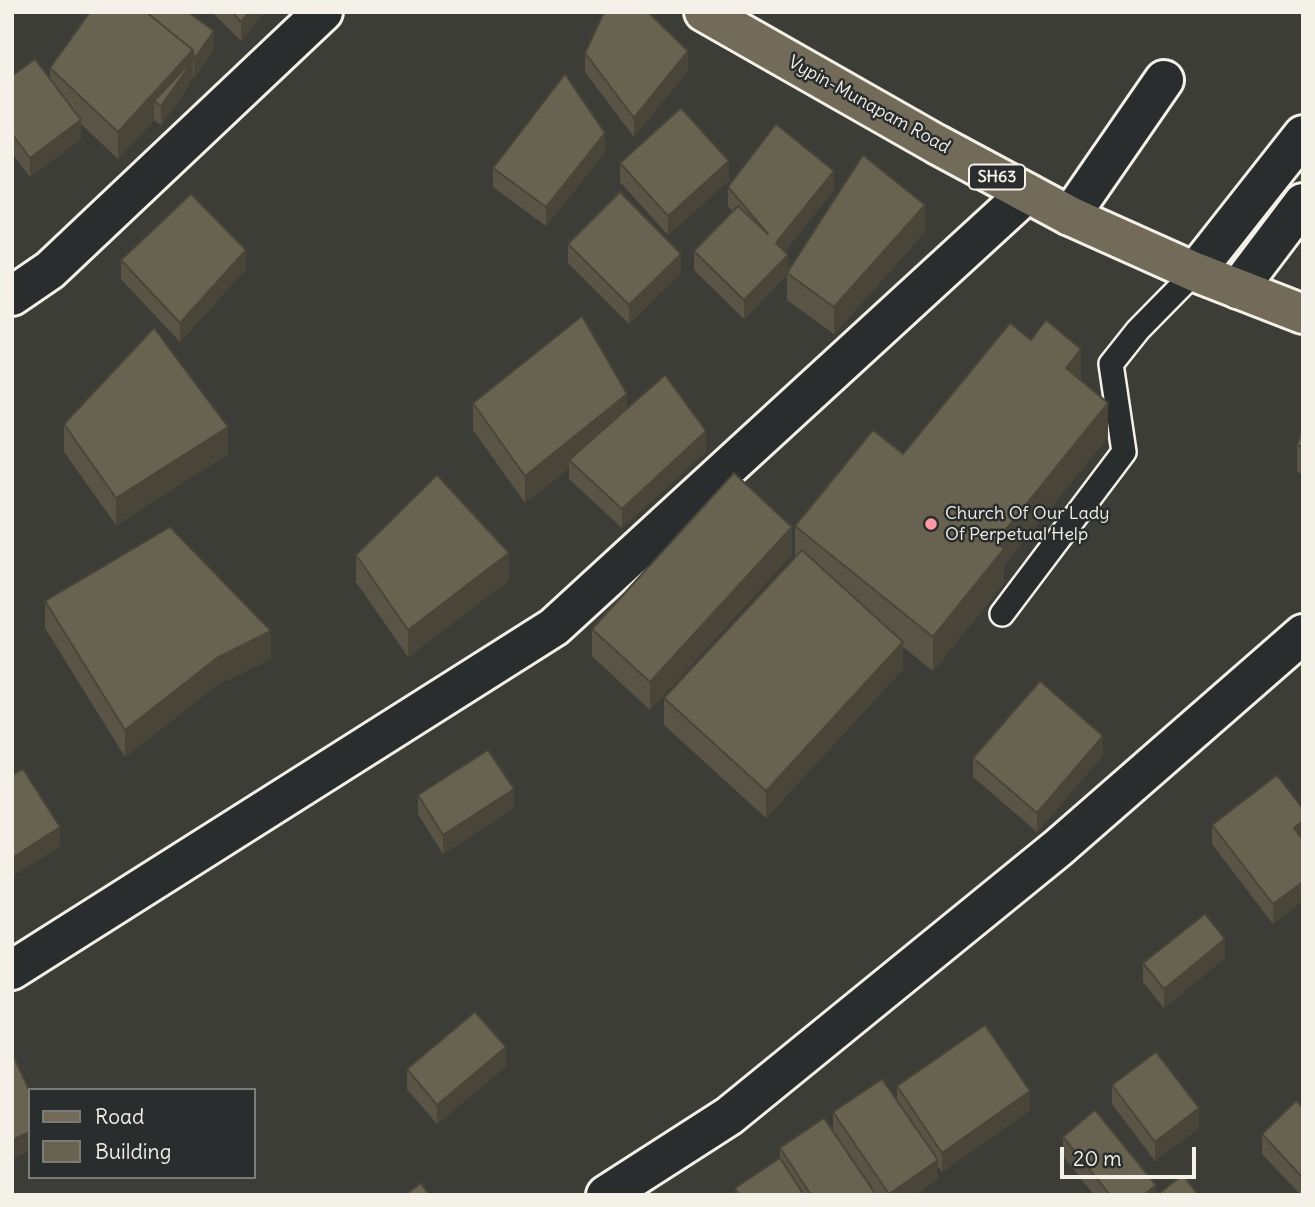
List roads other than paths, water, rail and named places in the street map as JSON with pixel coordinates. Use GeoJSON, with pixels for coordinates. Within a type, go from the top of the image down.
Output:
{"type":"FeatureCollection","features":[{"type":"Feature","properties":{"kind":"main road","name":"Vypin-Munapam Road"},"geometry":{"type":"LineString","coordinates":[[704,12],[1070,216],[1195,272],[1303,314]]}},
{"type":"Feature","properties":{"kind":"street"},"geometry":{"type":"LineString","coordinates":[[12,296],[50,270],[323,12]]}},
{"type":"Feature","properties":{"kind":"street"},"geometry":{"type":"LineString","coordinates":[[1070,216],[1164,80]]}},
{"type":"Feature","properties":{"kind":"street"},"geometry":{"type":"LineString","coordinates":[[1195,272],[1303,135]]}},
{"type":"Feature","properties":{"kind":"street"},"geometry":{"type":"LineString","coordinates":[[12,970],[554,627],[1027,193]]}},
{"type":"Feature","properties":{"kind":"street"},"geometry":{"type":"LineString","coordinates":[[1238,289],[1303,203]]}},
{"type":"Feature","properties":{"kind":"street"},"geometry":{"type":"LineString","coordinates":[[606,1195],[740,1107],[1058,848],[1303,634]]}},
{"type":"Feature","properties":{"kind":"lane"},"geometry":{"type":"LineString","coordinates":[[1002,614],[1124,452],[1111,364],[1138,330],[1195,272]]}},
{"type":"Feature","properties":{"kind":"place","name":"Church Of Our Lady Of Perpetual Help"},"geometry":{"type":"Point","coordinates":[931,524]}}]}
